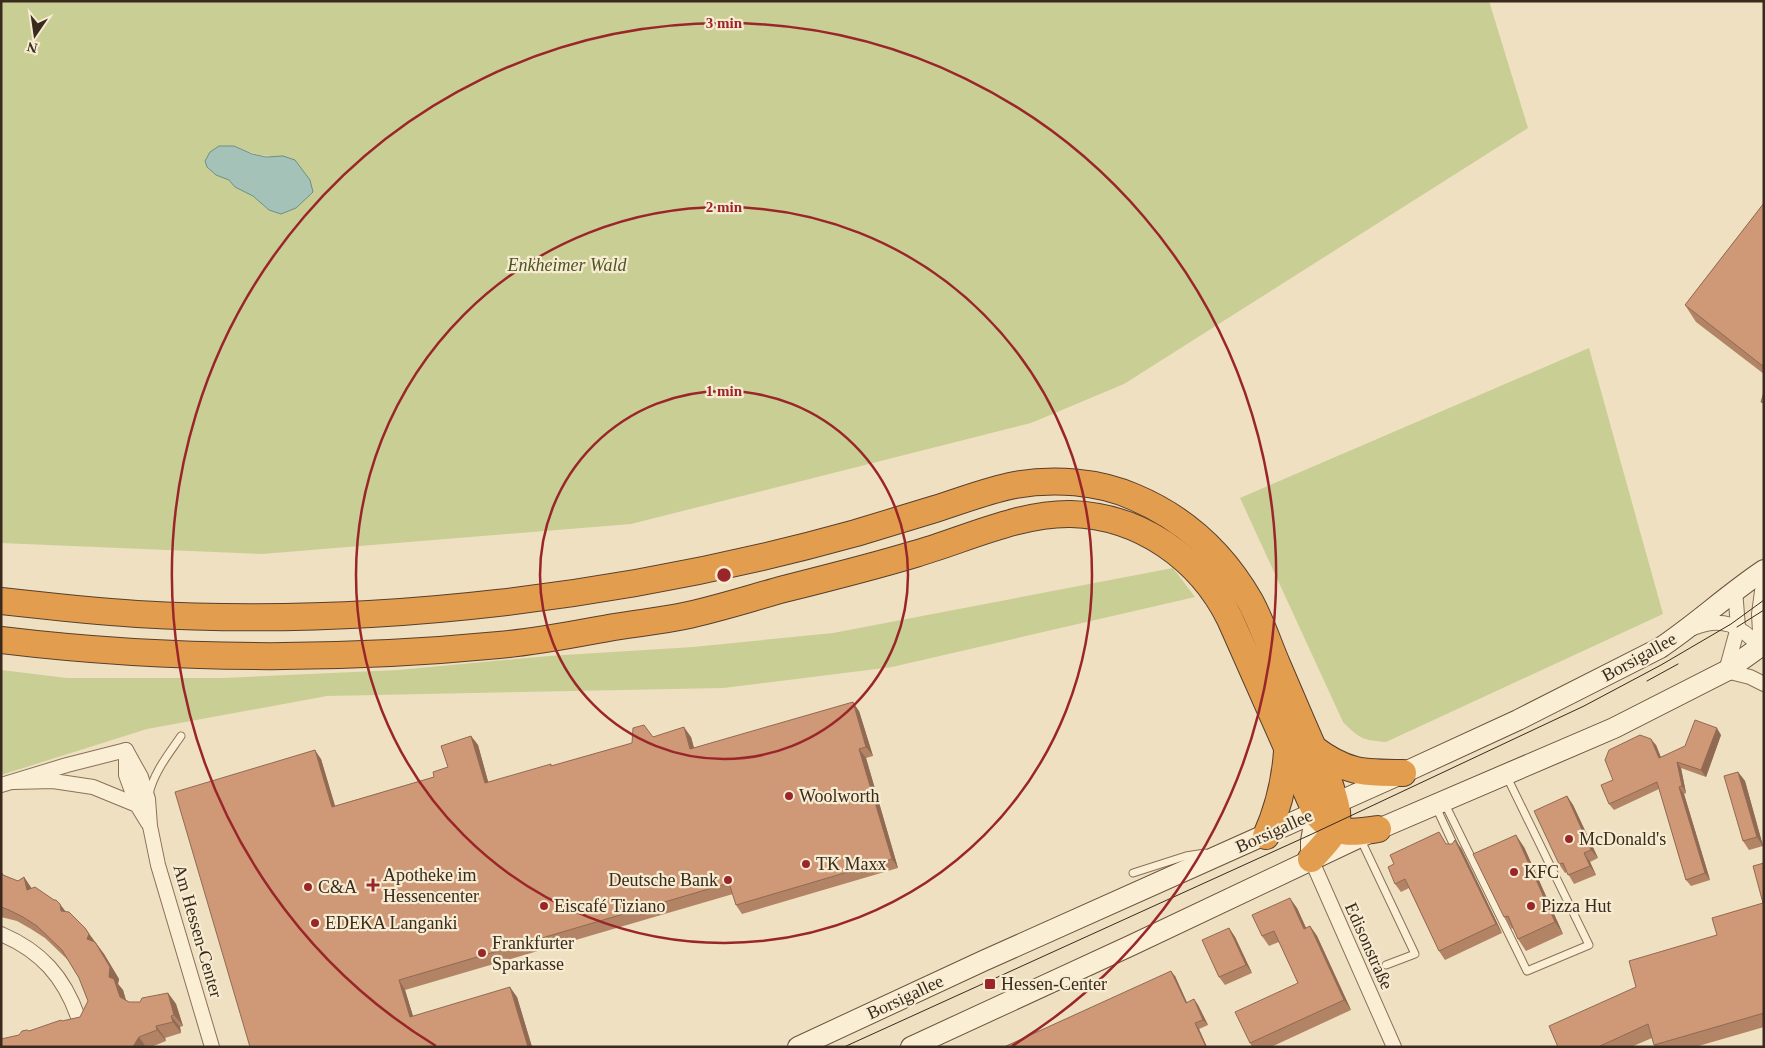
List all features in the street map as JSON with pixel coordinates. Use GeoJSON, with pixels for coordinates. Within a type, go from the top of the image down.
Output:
{"type":"FeatureCollection","features":[{"type":"Feature","properties":{"kind":"highway"},"geometry":{"type":"LineString","coordinates":[[1,601],[137,614],[244,616],[358,614],[471,606],[612,586],[718,566],[836,538],[1014,486],[1049,482],[1074,483],[1118,491],[1171,515],[1196,534],[1217,555],[1250,601],[1300,749]]}},
{"type":"Feature","properties":{"kind":"highway"},"geometry":{"type":"LineString","coordinates":[[1,640],[122,651],[270,657],[376,655],[502,645],[685,616],[914,555],[1009,524],[1052,514],[1097,516],[1151,535],[1172,549],[1206,580],[1224,607],[1300,749],[1326,808],[1328,826],[1358,832]]}},
{"type":"Feature","properties":{"kind":"highway"},"geometry":{"type":"LineString","coordinates":[[1300,749],[1360,772],[1403,773]]}},
{"type":"Feature","properties":{"kind":"highway"},"geometry":{"type":"LineString","coordinates":[[1266,836],[1279,800],[1286,769],[1300,749]]}},
{"type":"Feature","properties":{"kind":"highway"},"geometry":{"type":"LineString","coordinates":[[1311,860],[1358,832]]}},
{"type":"Feature","properties":{"kind":"main road","name":"Borsigallee"},"geometry":{"type":"LineString","coordinates":[[798,1047],[983,961],[1230,850],[1266,836],[1518,720],[1660,648],[1764,570]]}},
{"type":"Feature","properties":{"kind":"main road"},"geometry":{"type":"LineString","coordinates":[[1358,832],[1439,803],[1614,728],[1726,671],[1763,648]]}},
{"type":"Feature","properties":{"kind":"main road"},"geometry":{"type":"LineString","coordinates":[[915,1046],[1311,860],[1311,841],[1326,808]]}},
{"type":"Feature","properties":{"kind":"street"},"geometry":{"type":"LineString","coordinates":[[1763,648],[1761,616],[1764,576]]}},
{"type":"Feature","properties":{"kind":"street"},"geometry":{"type":"LineString","coordinates":[[1735,590],[1738,627],[1726,671],[1750,677],[1764,684]]}},
{"type":"Feature","properties":{"kind":"street"},"geometry":{"type":"LineString","coordinates":[[1681,633],[1700,625],[1721,623],[1738,627],[1750,635],[1763,648]]}},
{"type":"Feature","properties":{"kind":"street","name":"Am Hessen-Center"},"geometry":{"type":"LineString","coordinates":[[7,784],[67,765],[126,750],[126,775],[142,802],[150,826],[158,865],[212,1047]]}},
{"type":"Feature","properties":{"kind":"street","name":"Am Hessen-Center"},"geometry":{"type":"LineString","coordinates":[[7,784],[53,782],[82,785],[142,802]]}},
{"type":"Feature","properties":{"kind":"street","name":"Edisonstraße"},"geometry":{"type":"LineString","coordinates":[[1311,860],[1394,1047]]}},
{"type":"Feature","properties":{"kind":"street"},"geometry":{"type":"LineString","coordinates":[[1,934],[19,942],[50,966],[72,1000],[78,1017]]}},
{"type":"Feature","properties":{"kind":"lane"},"geometry":{"type":"LineString","coordinates":[[142,802],[153,779],[181,736]]}},
{"type":"Feature","properties":{"kind":"lane"},"geometry":{"type":"LineString","coordinates":[[1439,803],[1527,970],[1589,945],[1506,774]]}},
{"type":"Feature","properties":{"kind":"lane"},"geometry":{"type":"LineString","coordinates":[[1439,803],[1455,848]]}},
{"type":"Feature","properties":{"kind":"lane"},"geometry":{"type":"LineString","coordinates":[[1358,832],[1415,954],[1386,965]]}},
{"type":"Feature","properties":{"kind":"lane"},"geometry":{"type":"LineString","coordinates":[[1133,873],[1186,856],[1230,850]]}},
{"type":"Feature","properties":{"kind":"green space","name":"Enkheimer Wald"},"geometry":{"type":"Polygon","coordinates":[[[1,1],[1489,1],[1528,128],[1124,384],[1031,423],[631,524],[262,554],[1,543],[1,1]],[[234,146],[207,167],[229,180],[235,187],[253,196],[269,210],[296,208],[283,156],[252,153],[234,146]]]}},
{"type":"Feature","properties":{"kind":"green space"},"geometry":{"type":"Polygon","coordinates":[[[1589,348],[1663,614],[1386,742],[1362,738],[1343,722],[1240,498],[1589,348]]]}},
{"type":"Feature","properties":{"kind":"green space"},"geometry":{"type":"Polygon","coordinates":[[[1173,568],[1195,597],[892,667],[723,688],[327,696],[147,729],[1,775],[1,670],[67,678],[224,678],[398,670],[549,656],[693,647],[833,633],[1173,568]]]}},
{"type":"Feature","properties":{"kind":"water"},"geometry":{"type":"Polygon","coordinates":[[[219,146],[234,146],[252,154],[266,157],[283,156],[295,160],[310,180],[313,192],[296,208],[281,214],[269,210],[253,196],[235,187],[229,180],[216,175],[207,167],[205,161],[210,152],[219,146]]]}},
{"type":"Feature","properties":{"kind":"building"},"geometry":{"type":"Polygon","coordinates":[[[1764,203],[1764,367],[1685,305],[1764,203]]]}},
{"type":"Feature","properties":{"kind":"building"},"geometry":{"type":"Polygon","coordinates":[[[1764,392],[1764,403],[1761,402],[1764,392]]]}},
{"type":"Feature","properties":{"kind":"building"},"geometry":{"type":"Polygon","coordinates":[[[853,702],[866,747],[859,749],[892,859],[736,905],[729,883],[399,980],[410,1017],[510,987],[528,1047],[250,1047],[175,792],[315,750],[332,807],[434,777],[433,772],[448,767],[441,746],[471,736],[485,783],[632,743],[633,728],[644,725],[653,737],[684,727],[690,749],[853,702]]]}},
{"type":"Feature","properties":{"kind":"building"},"geometry":{"type":"Polygon","coordinates":[[[1695,720],[1717,728],[1701,770],[1677,762],[1682,786],[1679,787],[1705,873],[1686,880],[1657,782],[1609,804],[1601,785],[1613,780],[1605,760],[1609,750],[1640,735],[1651,739],[1659,758],[1685,746],[1695,720]]]}},
{"type":"Feature","properties":{"kind":"building"},"geometry":{"type":"Polygon","coordinates":[[[1738,772],[1757,837],[1743,841],[1724,776],[1738,772]]]}},
{"type":"Feature","properties":{"kind":"building","name":"McDonald's"},"geometry":{"type":"Polygon","coordinates":[[[1567,796],[1591,850],[1584,853],[1590,866],[1568,875],[1563,863],[1559,864],[1534,811],[1567,796]]]}},
{"type":"Feature","properties":{"kind":"building"},"geometry":{"type":"Polygon","coordinates":[[[1439,832],[1446,844],[1452,844],[1455,840],[1496,924],[1439,951],[1405,879],[1395,884],[1388,867],[1394,864],[1390,855],[1439,832]]]}},
{"type":"Feature","properties":{"kind":"building"},"geometry":{"type":"Polygon","coordinates":[[[1516,835],[1555,922],[1518,939],[1508,916],[1504,917],[1473,854],[1516,835]]]}},
{"type":"Feature","properties":{"kind":"building"},"geometry":{"type":"Polygon","coordinates":[[[1764,863],[1764,1013],[1654,1045],[1648,1024],[1598,1047],[1558,1047],[1549,1026],[1636,987],[1629,961],[1717,935],[1712,918],[1763,903],[1753,866],[1764,863]]]}},
{"type":"Feature","properties":{"kind":"building"},"geometry":{"type":"Polygon","coordinates":[[[1,873],[18,881],[24,877],[27,890],[35,887],[56,900],[60,904],[61,911],[69,912],[85,928],[89,934],[87,939],[95,942],[110,967],[109,977],[114,979],[120,997],[129,1002],[140,1002],[142,998],[168,993],[174,1015],[171,1016],[173,1022],[156,1026],[157,1030],[139,1037],[134,1047],[1,1047],[1,1039],[19,1035],[22,1031],[29,1031],[61,1020],[80,1017],[88,1001],[79,978],[62,950],[37,926],[1,907],[1,873]]]}},
{"type":"Feature","properties":{"kind":"building"},"geometry":{"type":"Polygon","coordinates":[[[1290,898],[1304,929],[1310,926],[1344,1000],[1250,1043],[1235,1012],[1298,983],[1274,931],[1262,936],[1252,915],[1290,898]]]}},
{"type":"Feature","properties":{"kind":"building"},"geometry":{"type":"Polygon","coordinates":[[[1229,928],[1246,965],[1219,977],[1202,940],[1229,928]]]}},
{"type":"Feature","properties":{"kind":"building"},"geometry":{"type":"Polygon","coordinates":[[[1171,971],[1186,1003],[1194,999],[1203,1020],[1195,1023],[1206,1047],[1004,1047],[1171,971]]]}},
{"type":"Feature","properties":{"kind":"tram line"},"geometry":{"type":"LineString","coordinates":[[844,1047],[1312,834],[1584,706],[1661,665],[1731,624],[1764,600]]}},
{"type":"Feature","properties":{"kind":"tram line"},"geometry":{"type":"LineString","coordinates":[[1737,627],[1764,610]]}},
{"type":"Feature","properties":{"kind":"tram line"},"geometry":{"type":"LineString","coordinates":[[1647,681],[1678,664]]}},
{"type":"Feature","properties":{"kind":"place","name":"Woolworth"},"geometry":{"type":"Point","coordinates":[789,796]}},
{"type":"Feature","properties":{"kind":"place","name":"McDonald's"},"geometry":{"type":"Point","coordinates":[1569,839]}},
{"type":"Feature","properties":{"kind":"place","name":"TK Maxx"},"geometry":{"type":"Point","coordinates":[806,864]}},
{"type":"Feature","properties":{"kind":"place","name":"KFC"},"geometry":{"type":"Point","coordinates":[1514,872]}},
{"type":"Feature","properties":{"kind":"place","name":"Deutsche Bank"},"geometry":{"type":"Point","coordinates":[728,880]}},
{"type":"Feature","properties":{"kind":"place","name":"Apotheke im Hessencenter"},"geometry":{"type":"Point","coordinates":[373,885]}},
{"type":"Feature","properties":{"kind":"place","name":"C&A"},"geometry":{"type":"Point","coordinates":[308,887]}},
{"type":"Feature","properties":{"kind":"place","name":"Eiscafé Tiziano"},"geometry":{"type":"Point","coordinates":[544,906]}},
{"type":"Feature","properties":{"kind":"place","name":"Pizza Hut"},"geometry":{"type":"Point","coordinates":[1531,906]}},
{"type":"Feature","properties":{"kind":"place","name":"EDEKA Langanki"},"geometry":{"type":"Point","coordinates":[315,923]}},
{"type":"Feature","properties":{"kind":"place","name":"Frankfurter Sparkasse"},"geometry":{"type":"Point","coordinates":[482,953]}},
{"type":"Feature","properties":{"kind":"place","name":"Hessen-Center"},"geometry":{"type":"Point","coordinates":[990,984]}}]}
